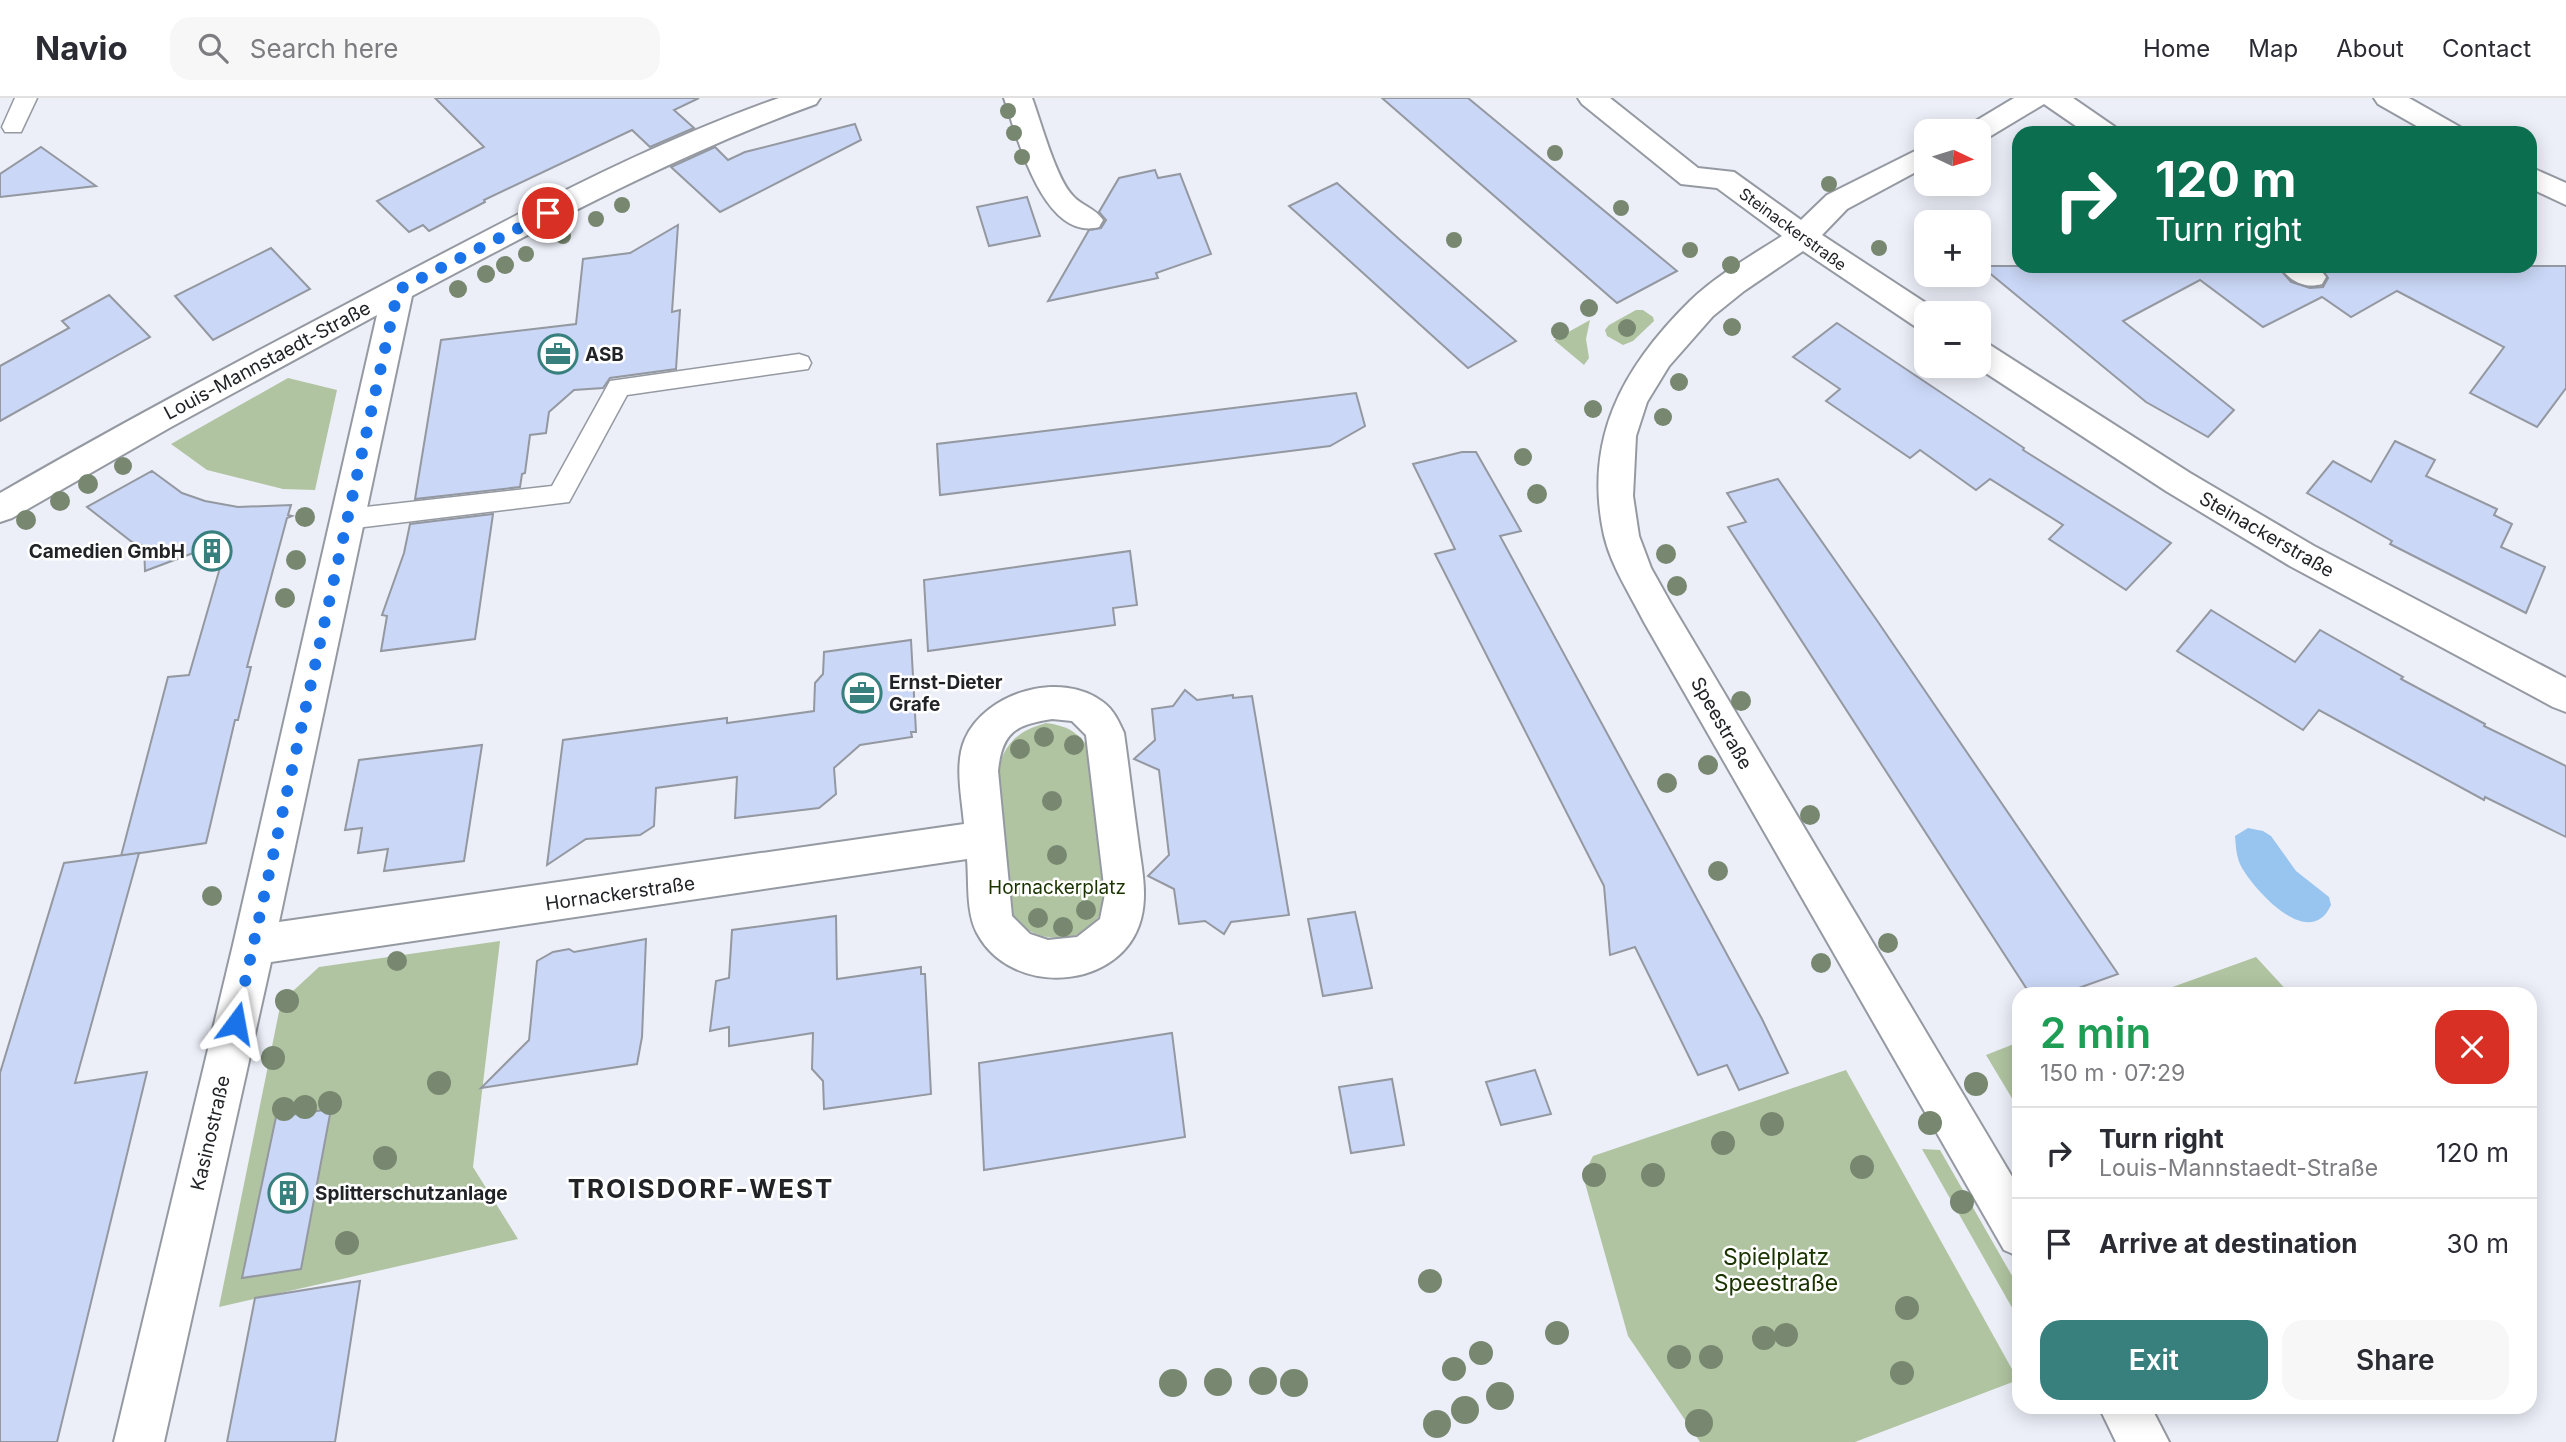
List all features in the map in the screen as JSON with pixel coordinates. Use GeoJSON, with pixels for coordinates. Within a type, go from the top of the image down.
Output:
{"type":"FeatureCollection","features":[{"type":"Feature","properties":{"kind":"street","name":"Louis-Mannstaedt-Straße"},"geometry":{"type":"LineString","coordinates":[[0,509],[95,453],[398,290],[646,162],[742,119],[806,98]]}},
{"type":"Feature","properties":{"kind":"street"},"geometry":{"type":"LineString","coordinates":[[1018,98],[1047,178],[1062,203],[1088,220]]}},
{"type":"Feature","properties":{"kind":"street","name":"Steinackerstraße"},"geometry":{"type":"LineString","coordinates":[[1592,98],[1691,177],[1724,179],[1802,237],[1914,311]]}},
{"type":"Feature","properties":{"kind":"street"},"geometry":{"type":"LineString","coordinates":[[1992,123],[2034,98]]}},
{"type":"Feature","properties":{"kind":"street"},"geometry":{"type":"LineString","coordinates":[[2054,98],[2095,126]]}},
{"type":"Feature","properties":{"kind":"street"},"geometry":{"type":"LineString","coordinates":[[2388,98],[2438,126]]}},
{"type":"Feature","properties":{"kind":"street","name":"Speestraße"},"geometry":{"type":"LineString","coordinates":[[1914,161],[1837,202],[1802,237],[1702,308],[1658,358],[1630,400],[1622,421],[1616,496],[1622,536],[1634,569],[1657,612],[2012,1220]]}},
{"type":"Feature","properties":{"kind":"street"},"geometry":{"type":"LineString","coordinates":[[2537,180],[2566,195]]}},
{"type":"Feature","properties":{"kind":"street","name":"Kasinostraße"},"geometry":{"type":"LineString","coordinates":[[139,1442],[254,945],[398,290]]}},
{"type":"Feature","properties":{"kind":"street","name":"Steinackerstraße"},"geometry":{"type":"LineString","coordinates":[[1991,361],[2178,482],[2302,556],[2566,696]]}},
{"type":"Feature","properties":{"kind":"street"},"geometry":{"type":"LineString","coordinates":[[1052,703],[1077,705],[1091,712],[1105,733],[1125,894],[1121,919],[1115,933],[1102,946],[1086,955],[1065,960],[1047,960],[1017,950],[1005,941],[992,921],[985,839],[979,771],[982,743],[998,722],[1022,708],[1052,703]]}},
{"type":"Feature","properties":{"kind":"street","name":"Hornackerstraße"},"geometry":{"type":"LineString","coordinates":[[254,945],[985,839]]}},
{"type":"Feature","properties":{"kind":"street"},"geometry":{"type":"LineString","coordinates":[[2127,1414],[2144,1442]]}},
{"type":"Feature","properties":{"kind":"lane"},"geometry":{"type":"LineString","coordinates":[[13,127],[26,98]]}},
{"type":"Feature","properties":{"kind":"lane"},"geometry":{"type":"LineString","coordinates":[[348,519],[561,495],[619,387],[799,363]]}},
{"type":"Feature","properties":{"kind":"green space"},"geometry":{"type":"Polygon","coordinates":[[[1636,310],[1643,310],[1653,317],[1654,321],[1633,341],[1623,345],[1607,336],[1605,330],[1609,325],[1636,310]]]}},
{"type":"Feature","properties":{"kind":"green space"},"geometry":{"type":"Polygon","coordinates":[[[1590,320],[1586,339],[1589,358],[1584,365],[1554,340],[1590,320]]]}},
{"type":"Feature","properties":{"kind":"green space"},"geometry":{"type":"Polygon","coordinates":[[[288,378],[337,390],[315,490],[283,489],[207,470],[171,444],[288,378]]]}},
{"type":"Feature","properties":{"kind":"green space","name":"Hornackerplatz"},"geometry":{"type":"Polygon","coordinates":[[[1046,723],[1073,732],[1092,754],[1106,896],[1093,925],[1081,933],[1053,938],[1024,928],[1011,917],[998,769],[1014,739],[1046,723]]]}},
{"type":"Feature","properties":{"kind":"green space"},"geometry":{"type":"Polygon","coordinates":[[[500,941],[473,1167],[518,1239],[219,1307],[281,1002],[319,967],[500,941]]]}},
{"type":"Feature","properties":{"kind":"green space"},"geometry":{"type":"Polygon","coordinates":[[[2256,957],[2284,987],[2172,987],[2256,957]]]}},
{"type":"Feature","properties":{"kind":"green space"},"geometry":{"type":"Polygon","coordinates":[[[2012,1045],[2012,1098],[1986,1055],[2012,1045]]]}},
{"type":"Feature","properties":{"kind":"green space","name":"Spielplatz Speestraße"},"geometry":{"type":"Polygon","coordinates":[[[1846,1070],[2012,1369],[2012,1382],[1855,1442],[1700,1442],[1628,1336],[1583,1176],[1593,1156],[1846,1070]]]}},
{"type":"Feature","properties":{"kind":"green space"},"geometry":{"type":"Polygon","coordinates":[[[1922,1149],[1940,1150],[2012,1276],[2012,1308],[1922,1149]]]}},
{"type":"Feature","properties":{"kind":"water"},"geometry":{"type":"Polygon","coordinates":[[[2248,828],[2271,836],[2296,871],[2329,897],[2331,905],[2322,918],[2310,922],[2284,913],[2249,879],[2239,860],[2235,836],[2248,828]]]}},
{"type":"Feature","properties":{"kind":"building"},"geometry":{"type":"Polygon","coordinates":[[[435,98],[699,98],[674,110],[694,128],[650,147],[632,130],[484,200],[485,202],[429,231],[423,225],[409,232],[377,201],[484,147],[435,98]]]}},
{"type":"Feature","properties":{"kind":"building"},"geometry":{"type":"Polygon","coordinates":[[[1382,98],[1468,98],[1677,271],[1617,303],[1382,98]]]}},
{"type":"Feature","properties":{"kind":"building"},"geometry":{"type":"Polygon","coordinates":[[[855,124],[861,140],[720,212],[671,167],[715,147],[728,160],[745,152],[855,124]]]}},
{"type":"Feature","properties":{"kind":"building"},"geometry":{"type":"Polygon","coordinates":[[[41,147],[96,186],[0,197],[0,174],[41,147]]]}},
{"type":"Feature","properties":{"kind":"building"},"geometry":{"type":"Polygon","coordinates":[[[1155,170],[1158,178],[1180,174],[1211,254],[1156,273],[1158,278],[1048,301],[1089,230],[1101,228],[1106,220],[1099,212],[1119,178],[1155,170]]]}},
{"type":"Feature","properties":{"kind":"building"},"geometry":{"type":"Polygon","coordinates":[[[1337,183],[1516,341],[1468,368],[1289,206],[1337,183]]]}},
{"type":"Feature","properties":{"kind":"building"},"geometry":{"type":"Polygon","coordinates":[[[1027,197],[1040,236],[989,246],[977,207],[1027,197]]]}},
{"type":"Feature","properties":{"kind":"building","name":"ASB"},"geometry":{"type":"Polygon","coordinates":[[[678,225],[672,312],[680,310],[676,369],[610,378],[603,388],[574,390],[549,412],[546,433],[530,435],[525,473],[522,474],[520,487],[415,499],[441,340],[576,324],[583,259],[630,253],[678,225]]]}},
{"type":"Feature","properties":{"kind":"building"},"geometry":{"type":"Polygon","coordinates":[[[271,248],[310,289],[213,340],[175,296],[271,248]]]}},
{"type":"Feature","properties":{"kind":"building"},"geometry":{"type":"Polygon","coordinates":[[[1991,266],[2012,266],[2012,273],[2283,273],[2291,282],[2310,288],[2323,287],[2328,278],[2325,273],[2537,273],[2537,266],[2566,266],[2566,388],[2537,427],[2470,393],[2504,347],[2397,291],[2351,317],[2322,297],[2263,327],[2200,280],[2123,321],[2234,410],[2208,437],[2146,402],[1991,274],[1991,266]]]}},
{"type":"Feature","properties":{"kind":"building"},"geometry":{"type":"Polygon","coordinates":[[[109,295],[150,337],[0,421],[0,366],[69,328],[62,321],[109,295]]]}},
{"type":"Feature","properties":{"kind":"building"},"geometry":{"type":"Polygon","coordinates":[[[1837,323],[1914,374],[1914,378],[1919,378],[2024,448],[2023,450],[2171,543],[2126,590],[2049,539],[2063,525],[1990,479],[1976,490],[1920,450],[1910,458],[1826,401],[1840,389],[1793,357],[1837,323]]]}},
{"type":"Feature","properties":{"kind":"building"},"geometry":{"type":"Polygon","coordinates":[[[1356,393],[1365,426],[1330,446],[940,495],[937,444],[1356,393]]]}},
{"type":"Feature","properties":{"kind":"building"},"geometry":{"type":"Polygon","coordinates":[[[2395,441],[2435,460],[2426,476],[2497,509],[2494,515],[2512,524],[2501,547],[2545,567],[2526,613],[2390,544],[2392,541],[2307,493],[2333,461],[2371,482],[2395,441]]]}},
{"type":"Feature","properties":{"kind":"building"},"geometry":{"type":"Polygon","coordinates":[[[1462,452],[1476,452],[1521,531],[1500,536],[1762,1019],[1788,1073],[1739,1090],[1727,1065],[1698,1075],[1635,947],[1610,955],[1604,886],[1435,554],[1455,549],[1413,464],[1462,452]]]}},
{"type":"Feature","properties":{"kind":"building"},"geometry":{"type":"Polygon","coordinates":[[[152,471],[182,493],[205,501],[238,507],[291,505],[288,515],[292,516],[287,518],[247,667],[251,667],[238,720],[235,720],[206,843],[121,856],[168,677],[189,675],[228,540],[145,571],[144,546],[132,542],[87,507],[152,471]]]}},
{"type":"Feature","properties":{"kind":"building"},"geometry":{"type":"Polygon","coordinates":[[[1778,479],[2118,974],[2082,987],[2025,987],[1728,527],[1746,522],[1727,493],[1778,479]]]}},
{"type":"Feature","properties":{"kind":"building"},"geometry":{"type":"Polygon","coordinates":[[[493,514],[475,639],[381,651],[387,616],[382,615],[404,553],[410,524],[493,514]]]}},
{"type":"Feature","properties":{"kind":"building"},"geometry":{"type":"Polygon","coordinates":[[[1130,551],[1137,605],[1113,608],[1115,625],[928,651],[924,580],[1130,551]]]}},
{"type":"Feature","properties":{"kind":"building"},"geometry":{"type":"Polygon","coordinates":[[[2211,610],[2295,662],[2320,630],[2403,677],[2401,679],[2485,724],[2484,726],[2566,766],[2566,837],[2485,797],[2484,800],[2319,710],[2303,730],[2177,651],[2211,610]]]}},
{"type":"Feature","properties":{"kind":"building"},"geometry":{"type":"Polygon","coordinates":[[[911,640],[916,732],[911,732],[912,737],[860,745],[834,768],[836,794],[819,808],[735,818],[737,777],[656,788],[654,826],[640,835],[586,839],[547,865],[563,740],[727,718],[727,723],[814,711],[815,683],[823,674],[824,652],[911,640]]]}},
{"type":"Feature","properties":{"kind":"building"},"geometry":{"type":"Polygon","coordinates":[[[1185,690],[1197,700],[1233,695],[1233,698],[1252,696],[1289,915],[1231,922],[1224,934],[1205,921],[1179,924],[1174,889],[1148,876],[1169,855],[1159,770],[1134,759],[1155,740],[1152,709],[1173,706],[1185,690]]]}},
{"type":"Feature","properties":{"kind":"building"},"geometry":{"type":"Polygon","coordinates":[[[482,745],[464,861],[384,871],[388,849],[358,853],[362,828],[345,830],[359,760],[482,745]]]}},
{"type":"Feature","properties":{"kind":"building"},"geometry":{"type":"Polygon","coordinates":[[[139,853],[75,1083],[147,1072],[57,1442],[0,1442],[0,1073],[64,863],[139,853]]]}},
{"type":"Feature","properties":{"kind":"building"},"geometry":{"type":"Polygon","coordinates":[[[1355,912],[1372,988],[1323,996],[1308,919],[1355,912]]]}},
{"type":"Feature","properties":{"kind":"building"},"geometry":{"type":"Polygon","coordinates":[[[836,916],[837,979],[921,967],[921,974],[925,974],[931,1094],[824,1109],[823,1081],[812,1069],[813,1033],[729,1046],[729,1027],[710,1031],[716,981],[729,978],[732,930],[836,916]]]}},
{"type":"Feature","properties":{"kind":"building"},"geometry":{"type":"Polygon","coordinates":[[[646,939],[642,1037],[637,1064],[481,1088],[529,1040],[537,961],[553,952],[569,949],[574,952],[646,939]]]}},
{"type":"Feature","properties":{"kind":"building"},"geometry":{"type":"Polygon","coordinates":[[[1172,1033],[1185,1137],[984,1170],[979,1063],[1172,1033]]]}},
{"type":"Feature","properties":{"kind":"building"},"geometry":{"type":"Polygon","coordinates":[[[1535,1070],[1551,1114],[1501,1125],[1486,1082],[1535,1070]]]}},
{"type":"Feature","properties":{"kind":"building"},"geometry":{"type":"Polygon","coordinates":[[[1392,1079],[1404,1145],[1351,1153],[1339,1087],[1392,1079]]]}},
{"type":"Feature","properties":{"kind":"building","name":"Splitterschutzanlage"},"geometry":{"type":"Polygon","coordinates":[[[331,1109],[301,1269],[242,1278],[276,1117],[331,1109]]]}},
{"type":"Feature","properties":{"kind":"building"},"geometry":{"type":"Polygon","coordinates":[[[360,1281],[335,1442],[227,1442],[255,1298],[360,1281]]]}},
{"type":"Feature","properties":{"kind":"place","name":"ASB"},"geometry":{"type":"Point","coordinates":[558,354]}},
{"type":"Feature","properties":{"kind":"place","name":"Camedien GmbH"},"geometry":{"type":"Point","coordinates":[212,551]}},
{"type":"Feature","properties":{"kind":"place","name":"Ernst-Dieter Grafe"},"geometry":{"type":"Point","coordinates":[862,693]}},
{"type":"Feature","properties":{"kind":"place","name":"Splitterschutzanlage"},"geometry":{"type":"Point","coordinates":[288,1193]}},
{"type":"Feature","properties":{"kind":"district","name":"TROISDORF-WEST"},"geometry":{"type":"Point","coordinates":[701,1189]}},
{"type":"Feature","properties":{"kind":"route"},"geometry":{"type":"LineString","coordinates":[[236,1023],[398,290],[548,213]]}}]}
